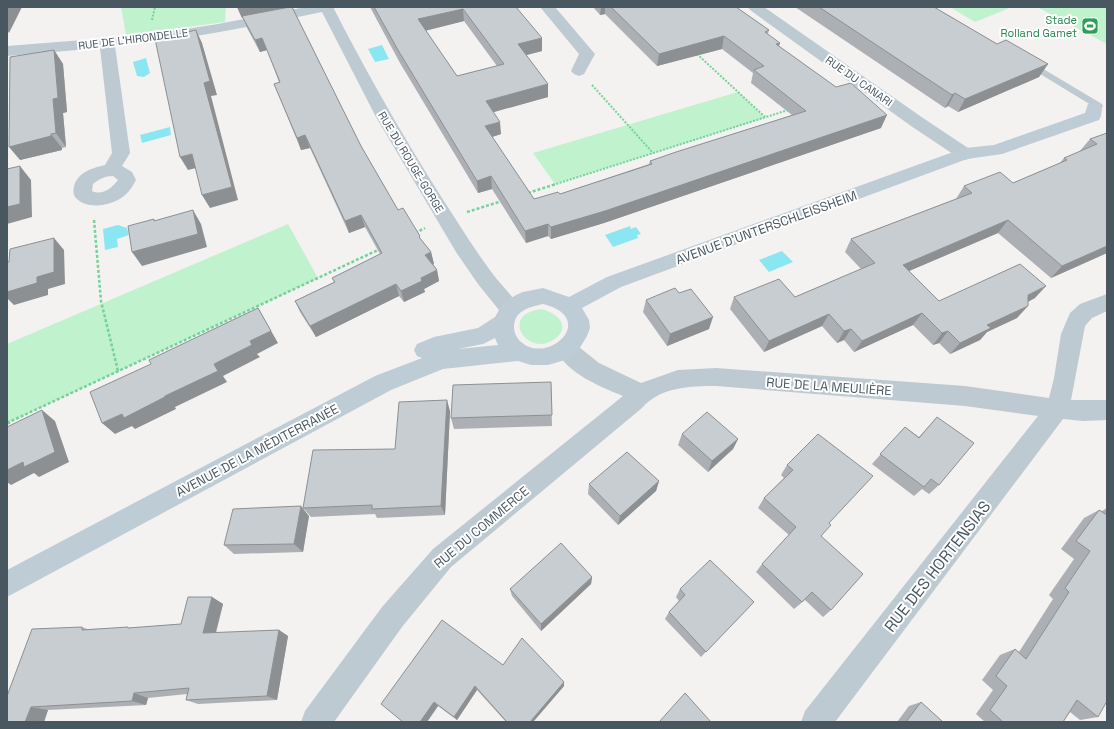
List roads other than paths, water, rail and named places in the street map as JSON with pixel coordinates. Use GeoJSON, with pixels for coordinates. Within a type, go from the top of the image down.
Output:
{"type":"FeatureCollection","features":[{"type":"Feature","properties":{"kind":"street","name":"RUE DE L'HIRONDELLE"},"geometry":{"type":"LineString","coordinates":[[7,51],[107,43],[218,28],[327,7]]}},
{"type":"Feature","properties":{"kind":"street","name":"RUE DU ROUGE-GORGE"},"geometry":{"type":"LineString","coordinates":[[327,7],[379,108],[448,225],[490,287],[506,316]]}},
{"type":"Feature","properties":{"kind":"street"},"geometry":{"type":"LineString","coordinates":[[547,7],[587,54],[580,71]]}},
{"type":"Feature","properties":{"kind":"street","name":"RUE DU CANARI"},"geometry":{"type":"LineString","coordinates":[[755,7],[928,130],[965,154]]}},
{"type":"Feature","properties":{"kind":"street"},"geometry":{"type":"LineString","coordinates":[[98,199],[114,194],[124,185],[127,180],[126,176],[117,170],[111,170],[121,153],[107,43]]}},
{"type":"Feature","properties":{"kind":"street","name":"AVENUE D'UNTERSCHLEISSHEIM"},"geometry":{"type":"LineString","coordinates":[[569,306],[614,282],[965,154],[996,150],[1093,116],[1100,106]]}},
{"type":"Feature","properties":{"kind":"street"},"geometry":{"type":"LineString","coordinates":[[543,296],[553,297],[569,306],[577,317],[578,333],[574,341],[566,349],[556,354],[543,357],[530,356],[519,352],[506,340],[502,329],[506,316],[519,302],[530,297],[543,296]]}},
{"type":"Feature","properties":{"kind":"street"},"geometry":{"type":"LineString","coordinates":[[1057,410],[1066,374],[1073,329],[1082,314],[1107,302]]}},
{"type":"Feature","properties":{"kind":"street","name":"AVENUE DE LA MÉDITERRANÉE"},"geometry":{"type":"LineString","coordinates":[[7,569],[338,390],[398,361],[427,349],[483,335],[506,316]]}},
{"type":"Feature","properties":{"kind":"street"},"geometry":{"type":"LineString","coordinates":[[566,349],[573,357],[596,373],[617,384],[641,393]]}},
{"type":"Feature","properties":{"kind":"street","name":"AVENUE DE LA MÉDITERRANÉE"},"geometry":{"type":"LineString","coordinates":[[7,584],[383,383],[441,360],[519,352]]}},
{"type":"Feature","properties":{"kind":"street","name":"RUE DE LA MEULIÈRE"},"geometry":{"type":"LineString","coordinates":[[641,393],[665,383],[698,377],[716,377],[965,396],[1057,410],[1107,410]]}},
{"type":"Feature","properties":{"kind":"street","name":"RUE DU COMMERCE"},"geometry":{"type":"LineString","coordinates":[[316,722],[394,615],[424,577],[442,558],[634,401],[641,393]]}},
{"type":"Feature","properties":{"kind":"street","name":"RUE DES HORTENSIAS"},"geometry":{"type":"LineString","coordinates":[[816,722],[1057,410]]}},
{"type":"Feature","properties":{"kind":"lane"},"geometry":{"type":"LineString","coordinates":[[1020,59],[1100,106]]}},
{"type":"Feature","properties":{"kind":"water"},"geometry":{"type":"Polygon","coordinates":[[[382,45],[389,59],[375,62],[368,49],[382,45]]]}},
{"type":"Feature","properties":{"kind":"water"},"geometry":{"type":"Polygon","coordinates":[[[146,58],[150,73],[144,77],[137,76],[133,62],[146,58]]]}},
{"type":"Feature","properties":{"kind":"water"},"geometry":{"type":"Polygon","coordinates":[[[170,127],[171,135],[142,143],[140,135],[170,127]]]}},
{"type":"Feature","properties":{"kind":"water"},"geometry":{"type":"Polygon","coordinates":[[[118,225],[127,228],[129,235],[117,239],[118,247],[105,250],[103,229],[118,225]]]}},
{"type":"Feature","properties":{"kind":"water"},"geometry":{"type":"Polygon","coordinates":[[[630,226],[631,229],[636,227],[641,234],[637,235],[638,238],[613,247],[605,235],[630,226]]]}},
{"type":"Feature","properties":{"kind":"water"},"geometry":{"type":"Polygon","coordinates":[[[782,251],[793,262],[769,272],[759,260],[782,251]]]}},
{"type":"Feature","properties":{"kind":"place","name":"Stade Rolland Gamet"},"geometry":{"type":"Point","coordinates":[1090,26]}}]}
